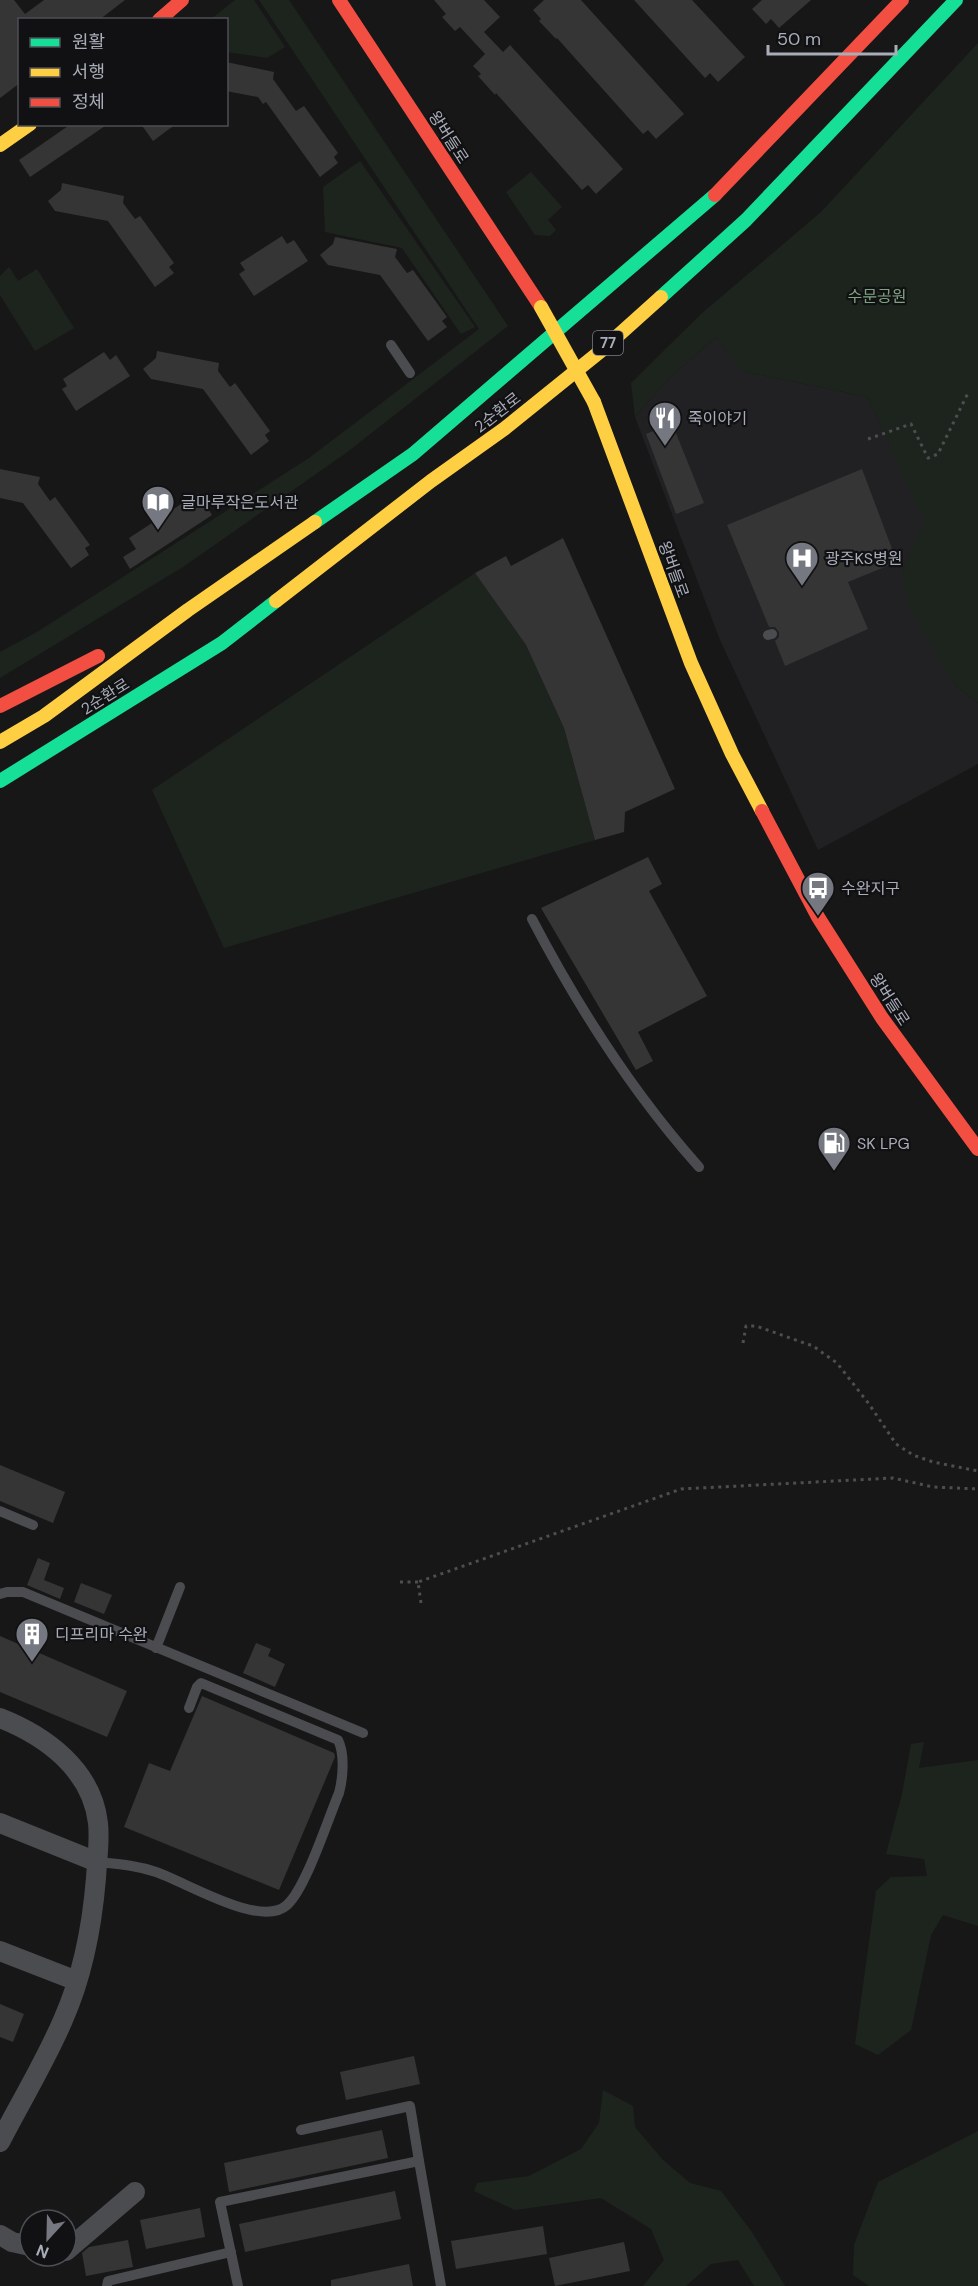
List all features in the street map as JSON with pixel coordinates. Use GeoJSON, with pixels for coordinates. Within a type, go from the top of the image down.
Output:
{"type":"FeatureCollection","features":[{"type":"Feature","properties":{"kind":"main road"},"geometry":{"type":"LineString","coordinates":[[161,18],[182,0]]}},
{"type":"Feature","properties":{"kind":"main road","name":"왕버들로"},"geometry":{"type":"LineString","coordinates":[[339,0],[540,307],[594,402],[691,663],[732,754],[818,917],[882,1018],[978,1149]]}},
{"type":"Feature","properties":{"kind":"main road","name":"2순환로"},"geometry":{"type":"LineString","coordinates":[[0,742],[44,716],[188,609],[413,454],[715,195],[902,0]]}},
{"type":"Feature","properties":{"kind":"main road","name":"2순환로"},"geometry":{"type":"LineString","coordinates":[[0,781],[222,643],[431,481],[504,429],[602,350],[746,220],[956,0]]}},
{"type":"Feature","properties":{"kind":"main road"},"geometry":{"type":"LineString","coordinates":[[0,145],[27,126]]}},
{"type":"Feature","properties":{"kind":"main road"},"geometry":{"type":"LineString","coordinates":[[0,706],[188,609]]}},
{"type":"Feature","properties":{"kind":"main road"},"geometry":{"type":"LineString","coordinates":[[77,749],[222,643]]}},
{"type":"Feature","properties":{"kind":"street"},"geometry":{"type":"LineString","coordinates":[[0,1718],[42,1739],[63,1755],[78,1774],[92,1798],[98,1823],[97,1862],[90,1933],[77,1981],[64,2019],[37,2075],[0,2142]]}},
{"type":"Feature","properties":{"kind":"street"},"geometry":{"type":"LineString","coordinates":[[0,1823],[97,1862]]}},
{"type":"Feature","properties":{"kind":"street"},"geometry":{"type":"LineString","coordinates":[[0,1951],[77,1981]]}},
{"type":"Feature","properties":{"kind":"street"},"geometry":{"type":"LineString","coordinates":[[78,2241],[135,2192]]}},
{"type":"Feature","properties":{"kind":"street"},"geometry":{"type":"LineString","coordinates":[[0,2235],[18,2243]]}},
{"type":"Feature","properties":{"kind":"lane"},"geometry":{"type":"LineString","coordinates":[[391,345],[410,373]]}},
{"type":"Feature","properties":{"kind":"lane"},"geometry":{"type":"LineString","coordinates":[[532,919],[591,1023],[672,1137],[699,1167]]}},
{"type":"Feature","properties":{"kind":"lane"},"geometry":{"type":"LineString","coordinates":[[0,1511],[33,1525]]}},
{"type":"Feature","properties":{"kind":"lane"},"geometry":{"type":"LineString","coordinates":[[156,1648],[180,1587]]}},
{"type":"Feature","properties":{"kind":"lane"},"geometry":{"type":"LineString","coordinates":[[0,1594],[23,1592],[363,1733]]}},
{"type":"Feature","properties":{"kind":"lane"},"geometry":{"type":"LineString","coordinates":[[97,1862],[132,1865],[157,1872],[249,1911],[267,1913],[286,1906],[299,1889],[342,1783],[341,1746],[338,1740],[201,1683],[197,1687],[189,1708]]}},
{"type":"Feature","properties":{"kind":"lane"},"geometry":{"type":"LineString","coordinates":[[301,2130],[410,2106],[441,2286]]}},
{"type":"Feature","properties":{"kind":"lane"},"geometry":{"type":"LineString","coordinates":[[238,2286],[220,2202],[419,2161]]}},
{"type":"Feature","properties":{"kind":"lane"},"geometry":{"type":"LineString","coordinates":[[107,2286],[108,2281],[231,2252]]}},
{"type":"Feature","properties":{"kind":"path"},"geometry":{"type":"LineString","coordinates":[[868,439],[911,424],[928,458],[938,453],[968,393]]}},
{"type":"Feature","properties":{"kind":"path"},"geometry":{"type":"LineString","coordinates":[[743,1343],[746,1326],[756,1326],[813,1346],[837,1364],[896,1443],[913,1455],[933,1462],[978,1471]]}},
{"type":"Feature","properties":{"kind":"path"},"geometry":{"type":"LineString","coordinates":[[400,1582],[418,1582],[681,1489],[892,1478],[933,1487],[978,1489]]}},
{"type":"Feature","properties":{"kind":"path"},"geometry":{"type":"LineString","coordinates":[[418,1582],[421,1603]]}},
{"type":"Feature","properties":{"kind":"shaded area","name":"광주KS병원"},"geometry":{"type":"Polygon","coordinates":[[[716,337],[742,371],[868,397],[925,522],[902,571],[956,686],[978,703],[978,764],[818,850],[720,640],[635,417],[669,378],[716,337]]]}},
{"type":"Feature","properties":{"kind":"green space"},"geometry":{"type":"Polygon","coordinates":[[[235,0],[254,0],[285,47],[267,58],[228,52],[228,18],[212,18],[235,0]]]}},
{"type":"Feature","properties":{"kind":"green space"},"geometry":{"type":"Polygon","coordinates":[[[259,0],[289,0],[508,326],[346,453],[183,567],[0,678],[0,652],[37,632],[309,458],[479,329],[259,0]]]}},
{"type":"Feature","properties":{"kind":"green space","name":"수문공원"},"geometry":{"type":"Polygon","coordinates":[[[978,43],[978,703],[956,686],[906,602],[902,571],[924,522],[868,397],[741,371],[716,337],[669,378],[635,417],[631,383],[701,314],[821,212],[978,43]]]}},
{"type":"Feature","properties":{"kind":"green space"},"geometry":{"type":"Polygon","coordinates":[[[360,161],[475,327],[461,334],[402,248],[325,232],[323,187],[360,161]]]}},
{"type":"Feature","properties":{"kind":"green space"},"geometry":{"type":"Polygon","coordinates":[[[531,172],[562,207],[548,220],[556,230],[550,236],[535,235],[506,192],[531,172]]]}},
{"type":"Feature","properties":{"kind":"green space"},"geometry":{"type":"Polygon","coordinates":[[[9,267],[18,281],[37,269],[74,328],[35,351],[0,295],[0,276],[9,267]]]}},
{"type":"Feature","properties":{"kind":"green space"},"geometry":{"type":"Polygon","coordinates":[[[475,573],[526,645],[564,728],[595,840],[224,948],[152,790],[475,573]]]}},
{"type":"Feature","properties":{"kind":"green space"},"geometry":{"type":"Polygon","coordinates":[[[924,1742],[919,1768],[978,1760],[978,1926],[943,1915],[931,1935],[911,2030],[878,2055],[855,2044],[876,1891],[891,1877],[927,1876],[924,1859],[886,1854],[902,1794],[911,1744],[924,1742]]]}},
{"type":"Feature","properties":{"kind":"green space"},"geometry":{"type":"Polygon","coordinates":[[[603,2090],[633,2106],[635,2127],[663,2160],[690,2183],[721,2191],[752,2232],[785,2286],[754,2286],[738,2260],[711,2264],[686,2286],[643,2286],[664,2260],[651,2229],[601,2198],[515,2210],[474,2191],[477,2183],[529,2176],[581,2149],[599,2123],[603,2090]]]}},
{"type":"Feature","properties":{"kind":"green space"},"geometry":{"type":"Polygon","coordinates":[[[978,2131],[978,2286],[869,2286],[853,2275],[854,2245],[878,2182],[978,2131]]]}},
{"type":"Feature","properties":{"kind":"building"},"geometry":{"type":"Polygon","coordinates":[[[0,0],[14,0],[25,14],[44,0],[125,0],[102,18],[18,18],[18,84],[0,98],[0,0]]]}},
{"type":"Feature","properties":{"kind":"building"},"geometry":{"type":"Polygon","coordinates":[[[434,0],[484,0],[500,17],[484,32],[503,52],[510,45],[623,169],[596,194],[588,185],[582,190],[496,93],[495,95],[478,76],[481,74],[473,66],[485,54],[460,27],[455,31],[442,17],[446,14],[434,0]]]}},
{"type":"Feature","properties":{"kind":"building"},"geometry":{"type":"Polygon","coordinates":[[[544,0],[581,0],[684,114],[656,139],[648,130],[643,134],[539,21],[541,19],[533,10],[544,0]]]}},
{"type":"Feature","properties":{"kind":"building"},"geometry":{"type":"Polygon","coordinates":[[[634,0],[692,0],[745,57],[718,82],[710,73],[705,78],[634,0]]]}},
{"type":"Feature","properties":{"kind":"building"},"geometry":{"type":"Polygon","coordinates":[[[762,0],[811,0],[779,28],[771,19],[766,24],[752,9],[762,0]]]}},
{"type":"Feature","properties":{"kind":"building"},"geometry":{"type":"Polygon","coordinates":[[[228,62],[274,72],[273,79],[296,111],[304,106],[338,153],[334,157],[338,163],[320,177],[266,102],[263,104],[258,97],[228,91],[228,62]]]}},
{"type":"Feature","properties":{"kind":"building"},"geometry":{"type":"Polygon","coordinates":[[[68,126],[105,126],[30,177],[19,160],[68,126]]]}},
{"type":"Feature","properties":{"kind":"building"},"geometry":{"type":"Polygon","coordinates":[[[142,126],[173,126],[153,141],[142,126]]]}},
{"type":"Feature","properties":{"kind":"building"},"geometry":{"type":"Polygon","coordinates":[[[62,183],[124,196],[123,203],[135,219],[140,216],[174,263],[169,267],[174,273],[155,287],[108,221],[55,211],[48,201],[61,190],[62,183]]]}},
{"type":"Feature","properties":{"kind":"building"},"geometry":{"type":"Polygon","coordinates":[[[282,236],[287,244],[294,240],[308,261],[254,296],[239,274],[245,270],[240,263],[282,236]]]}},
{"type":"Feature","properties":{"kind":"building"},"geometry":{"type":"Polygon","coordinates":[[[335,237],[397,249],[395,257],[407,273],[413,270],[447,317],[442,321],[447,327],[428,341],[380,275],[328,265],[320,255],[333,244],[335,237]]]}},
{"type":"Feature","properties":{"kind":"building"},"geometry":{"type":"Polygon","coordinates":[[[157,351],[219,363],[218,371],[230,387],[235,383],[270,431],[265,435],[269,441],[251,455],[203,389],[151,379],[143,369],[156,358],[157,351]]]}},
{"type":"Feature","properties":{"kind":"building"},"geometry":{"type":"Polygon","coordinates":[[[104,352],[110,360],[116,355],[130,376],[76,411],[62,389],[67,386],[63,379],[104,352]]]}},
{"type":"Feature","properties":{"kind":"building"},"geometry":{"type":"Polygon","coordinates":[[[672,423],[704,503],[676,514],[646,434],[672,423]]]}},
{"type":"Feature","properties":{"kind":"building"},"geometry":{"type":"Polygon","coordinates":[[[0,469],[40,477],[38,484],[50,501],[55,497],[90,545],[85,548],[89,555],[71,568],[23,503],[0,498],[0,469]]]}},
{"type":"Feature","properties":{"kind":"building"},"geometry":{"type":"Polygon","coordinates":[[[862,469],[897,562],[848,582],[868,629],[785,666],[775,641],[779,637],[779,632],[775,627],[769,627],[727,525],[862,469]]]}},
{"type":"Feature","properties":{"kind":"building"},"geometry":{"type":"Polygon","coordinates":[[[198,493],[212,515],[130,569],[123,557],[136,549],[129,538],[198,493]]]}},
{"type":"Feature","properties":{"kind":"building"},"geometry":{"type":"Polygon","coordinates":[[[563,538],[675,789],[625,812],[624,832],[595,840],[564,728],[526,645],[475,573],[506,556],[511,566],[563,538]]]}},
{"type":"Feature","properties":{"kind":"building"},"geometry":{"type":"Polygon","coordinates":[[[648,857],[662,884],[649,891],[707,996],[638,1032],[653,1061],[636,1070],[541,908],[648,857]]]}},
{"type":"Feature","properties":{"kind":"building"},"geometry":{"type":"Polygon","coordinates":[[[0,1465],[65,1492],[53,1523],[0,1501],[0,1465]]]}},
{"type":"Feature","properties":{"kind":"building"},"geometry":{"type":"Polygon","coordinates":[[[38,1558],[50,1563],[44,1580],[64,1588],[60,1599],[27,1585],[38,1558]]]}},
{"type":"Feature","properties":{"kind":"building"},"geometry":{"type":"Polygon","coordinates":[[[81,1583],[112,1595],[104,1614],[74,1602],[81,1583]]]}},
{"type":"Feature","properties":{"kind":"building","name":"디프리마 수완"},"geometry":{"type":"Polygon","coordinates":[[[0,1636],[127,1691],[107,1737],[0,1692],[0,1636]]]}},
{"type":"Feature","properties":{"kind":"building"},"geometry":{"type":"Polygon","coordinates":[[[256,1643],[271,1649],[268,1656],[285,1664],[275,1687],[243,1673],[256,1643]]]}},
{"type":"Feature","properties":{"kind":"building"},"geometry":{"type":"Polygon","coordinates":[[[202,1696],[334,1753],[335,1757],[279,1890],[124,1827],[149,1763],[170,1771],[202,1696]]]}},
{"type":"Feature","properties":{"kind":"building"},"geometry":{"type":"Polygon","coordinates":[[[0,2004],[24,2014],[13,2042],[0,2037],[0,2004]]]}},
{"type":"Feature","properties":{"kind":"building"},"geometry":{"type":"Polygon","coordinates":[[[414,2056],[420,2084],[346,2100],[340,2072],[414,2056]]]}},
{"type":"Feature","properties":{"kind":"building"},"geometry":{"type":"Polygon","coordinates":[[[382,2130],[388,2158],[229,2192],[224,2163],[382,2130]]]}},
{"type":"Feature","properties":{"kind":"building"},"geometry":{"type":"Polygon","coordinates":[[[395,2191],[401,2219],[245,2252],[239,2224],[395,2191]]]}},
{"type":"Feature","properties":{"kind":"building"},"geometry":{"type":"Polygon","coordinates":[[[200,2208],[205,2237],[146,2249],[140,2220],[200,2208]]]}},
{"type":"Feature","properties":{"kind":"building"},"geometry":{"type":"Polygon","coordinates":[[[543,2226],[547,2254],[456,2269],[451,2241],[543,2226]]]}},
{"type":"Feature","properties":{"kind":"building"},"geometry":{"type":"Polygon","coordinates":[[[128,2240],[133,2267],[86,2276],[82,2253],[89,2247],[128,2240]]]}},
{"type":"Feature","properties":{"kind":"building"},"geometry":{"type":"Polygon","coordinates":[[[624,2242],[630,2271],[555,2286],[549,2258],[624,2242]]]}},
{"type":"Feature","properties":{"kind":"building"},"geometry":{"type":"Polygon","coordinates":[[[409,2264],[413,2286],[331,2286],[331,2280],[409,2264]]]}},
{"type":"Feature","properties":{"kind":"traffic: fast"},"geometry":{"type":"LineString","coordinates":[[661,297],[746,220],[956,0]]}},
{"type":"Feature","properties":{"kind":"traffic: fast"},"geometry":{"type":"LineString","coordinates":[[315,522],[413,454],[715,195]]}},
{"type":"Feature","properties":{"kind":"traffic: fast"},"geometry":{"type":"LineString","coordinates":[[0,781],[222,643],[276,601]]}},
{"type":"Feature","properties":{"kind":"traffic: slow"},"geometry":{"type":"LineString","coordinates":[[0,145],[27,126]]}},
{"type":"Feature","properties":{"kind":"traffic: slow"},"geometry":{"type":"LineString","coordinates":[[276,601],[431,481],[504,429],[602,350],[661,297]]}},
{"type":"Feature","properties":{"kind":"traffic: slow"},"geometry":{"type":"LineString","coordinates":[[541,307],[594,402]]}},
{"type":"Feature","properties":{"kind":"traffic: slow"},"geometry":{"type":"LineString","coordinates":[[594,402],[691,663],[732,754],[762,811]]}},
{"type":"Feature","properties":{"kind":"traffic: slow"},"geometry":{"type":"LineString","coordinates":[[0,742],[44,716],[188,610],[315,522]]}},
{"type":"Feature","properties":{"kind":"traffic: jam"},"geometry":{"type":"LineString","coordinates":[[161,18],[182,0]]}},
{"type":"Feature","properties":{"kind":"traffic: jam"},"geometry":{"type":"LineString","coordinates":[[339,0],[541,307]]}},
{"type":"Feature","properties":{"kind":"traffic: jam"},"geometry":{"type":"LineString","coordinates":[[715,195],[902,0]]}},
{"type":"Feature","properties":{"kind":"traffic: jam"},"geometry":{"type":"LineString","coordinates":[[0,706],[98,656]]}},
{"type":"Feature","properties":{"kind":"traffic: jam"},"geometry":{"type":"LineString","coordinates":[[762,811],[818,917],[882,1018],[978,1149]]}},
{"type":"Feature","properties":{"kind":"place","name":"죽이야기"},"geometry":{"type":"Point","coordinates":[665,447]}},
{"type":"Feature","properties":{"kind":"place","name":"글마루작은도서관"},"geometry":{"type":"Point","coordinates":[158,531]}},
{"type":"Feature","properties":{"kind":"place","name":"광주KS병원"},"geometry":{"type":"Point","coordinates":[802,587]}},
{"type":"Feature","properties":{"kind":"place","name":"수완지구"},"geometry":{"type":"Point","coordinates":[818,917]}},
{"type":"Feature","properties":{"kind":"place","name":"SK LPG"},"geometry":{"type":"Point","coordinates":[834,1172]}},
{"type":"Feature","properties":{"kind":"place","name":"디프리마 수완"},"geometry":{"type":"Point","coordinates":[32,1663]}}]}
